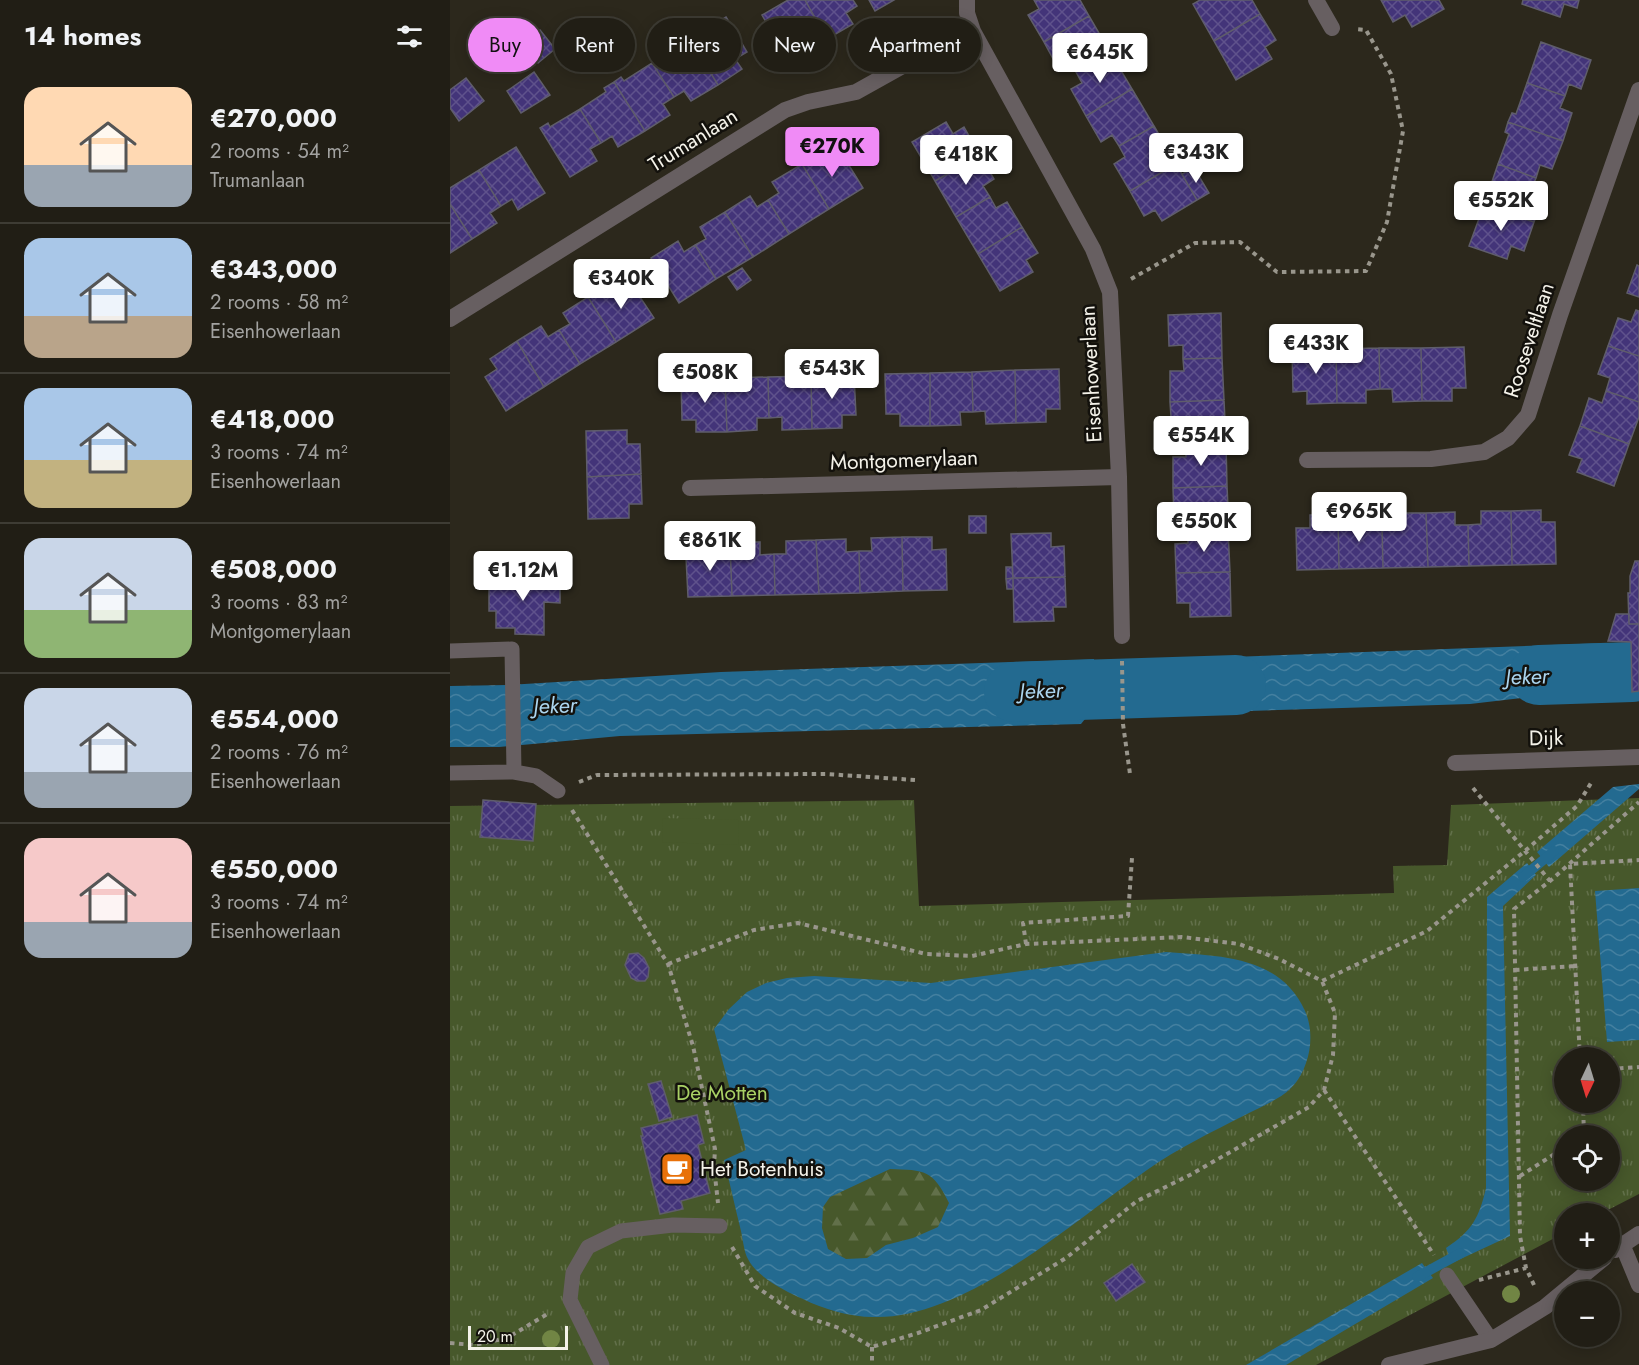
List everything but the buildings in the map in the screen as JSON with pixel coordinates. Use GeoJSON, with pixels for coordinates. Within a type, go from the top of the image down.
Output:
{"type":"FeatureCollection","features":[{"type":"Feature","properties":{"kind":"street","name":"Eisenhowerlaan"},"geometry":{"type":"LineString","coordinates":[[967,0],[969,18]]}},
{"type":"Feature","properties":{"kind":"street"},"geometry":{"type":"LineString","coordinates":[[1316,0],[1332,28]]}},
{"type":"Feature","properties":{"kind":"street","name":"Eisenhowerlaan"},"geometry":{"type":"LineString","coordinates":[[981,46],[1093,249],[1110,292],[1119,477],[1122,636]]}},
{"type":"Feature","properties":{"kind":"street","name":"Trumanlaan"},"geometry":{"type":"LineString","coordinates":[[450,319],[785,110],[808,102],[856,92],[892,72]]}},
{"type":"Feature","properties":{"kind":"street","name":"Rooseveltlaan"},"geometry":{"type":"LineString","coordinates":[[1307,460],[1431,459],[1484,452],[1508,438],[1528,415],[1560,315],[1639,90]]}},
{"type":"Feature","properties":{"kind":"street","name":"Montgomerylaan"},"geometry":{"type":"LineString","coordinates":[[690,488],[1119,477]]}},
{"type":"Feature","properties":{"kind":"street","name":"Dijk"},"geometry":{"type":"LineString","coordinates":[[1455,763],[1606,760],[1639,757]]}},
{"type":"Feature","properties":{"kind":"street"},"geometry":{"type":"LineString","coordinates":[[1620,1246],[1639,1234]]}},
{"type":"Feature","properties":{"kind":"street"},"geometry":{"type":"LineString","coordinates":[[1620,1255],[1639,1285]]}},
{"type":"Feature","properties":{"kind":"street"},"geometry":{"type":"LineString","coordinates":[[1389,1365],[1491,1340],[1545,1307],[1591,1269]]}},
{"type":"Feature","properties":{"kind":"lane"},"geometry":{"type":"LineString","coordinates":[[450,651],[512,649],[514,772]]}},
{"type":"Feature","properties":{"kind":"lane"},"geometry":{"type":"LineString","coordinates":[[450,773],[514,772],[536,776],[558,790]]}},
{"type":"Feature","properties":{"kind":"lane"},"geometry":{"type":"LineString","coordinates":[[602,1365],[570,1300],[573,1273],[588,1247],[621,1231],[673,1225],[720,1226]]}},
{"type":"Feature","properties":{"kind":"lane"},"geometry":{"type":"LineString","coordinates":[[1451,1281],[1491,1340]]}},
{"type":"Feature","properties":{"kind":"path"},"geometry":{"type":"LineString","coordinates":[[1110,292],[1195,243],[1240,242],[1277,272],[1366,271],[1387,222],[1403,131],[1391,74],[1366,30],[1332,28]]}},
{"type":"Feature","properties":{"kind":"path"},"geometry":{"type":"LineString","coordinates":[[1122,636],[1123,724],[1130,774]]}},
{"type":"Feature","properties":{"kind":"path"},"geometry":{"type":"LineString","coordinates":[[1322,981],[1427,931],[1576,806],[1606,760]]}},
{"type":"Feature","properties":{"kind":"path"},"geometry":{"type":"LineString","coordinates":[[1455,763],[1483,801],[1550,881]]}},
{"type":"Feature","properties":{"kind":"path"},"geometry":{"type":"LineString","coordinates":[[668,964],[754,930],[798,923],[926,954],[972,956],[1026,944],[1182,937],[1239,944],[1279,959],[1322,981],[1335,1013],[1333,1055],[1324,1090],[1309,1107],[1272,1130],[1137,1201],[1066,1258],[981,1310],[918,1334],[872,1347],[839,1328],[795,1312],[754,1286],[720,1226],[714,1167],[715,1149],[693,1046],[668,964],[578,817],[558,790],[597,775],[826,774],[915,780]]}},
{"type":"Feature","properties":{"kind":"path"},"geometry":{"type":"LineString","coordinates":[[1523,1255],[1520,1236],[1514,909],[1570,864],[1639,802]]}},
{"type":"Feature","properties":{"kind":"path"},"geometry":{"type":"LineString","coordinates":[[1026,944],[1023,923],[1128,915],[1132,858]]}},
{"type":"Feature","properties":{"kind":"path"},"geometry":{"type":"LineString","coordinates":[[1570,864],[1639,860]]}},
{"type":"Feature","properties":{"kind":"path"},"geometry":{"type":"LineString","coordinates":[[1570,864],[1579,1047]]}},
{"type":"Feature","properties":{"kind":"path"},"geometry":{"type":"LineString","coordinates":[[1515,970],[1575,966]]}},
{"type":"Feature","properties":{"kind":"path"},"geometry":{"type":"LineString","coordinates":[[1620,1068],[1639,1067]]}},
{"type":"Feature","properties":{"kind":"path"},"geometry":{"type":"LineString","coordinates":[[1324,1090],[1420,1234]]}},
{"type":"Feature","properties":{"kind":"path"},"geometry":{"type":"LineString","coordinates":[[1520,1176],[1554,1154]]}},
{"type":"Feature","properties":{"kind":"path"},"geometry":{"type":"LineString","coordinates":[[1451,1281],[1526,1268]]}},
{"type":"Feature","properties":{"kind":"path"},"geometry":{"type":"LineString","coordinates":[[450,1343],[474,1345],[507,1338],[570,1300]]}},
{"type":"Feature","properties":{"kind":"path"},"geometry":{"type":"LineString","coordinates":[[872,1347],[872,1365]]}},
{"type":"Feature","properties":{"kind":"green space","name":"De Motten"},"geometry":{"type":"Polygon","coordinates":[[[1639,798],[1639,1194],[1620,1204],[1554,1203],[1554,1238],[1316,1365],[450,1365],[450,806],[914,800],[919,906],[1394,893],[1393,866],[1447,865],[1451,805],[1639,798]]]}},
{"type":"Feature","properties":{"kind":"green space"},"geometry":{"type":"Polygon","coordinates":[[[663,818],[739,820],[738,845],[662,842],[663,818]]]}},
{"type":"Feature","properties":{"kind":"green space"},"geometry":{"type":"Polygon","coordinates":[[[890,1169],[920,1171],[938,1183],[949,1203],[938,1227],[913,1238],[886,1245],[867,1258],[846,1259],[828,1249],[822,1228],[823,1207],[830,1197],[890,1169]]]}},
{"type":"Feature","properties":{"kind":"water"},"geometry":{"type":"Polygon","coordinates":[[[1622,644],[1619,687],[1470,704],[1156,714],[1151,660],[1622,644]]]}},
{"type":"Feature","properties":{"kind":"water"},"geometry":{"type":"Polygon","coordinates":[[[1094,659],[1097,704],[1081,724],[620,736],[499,747],[450,747],[450,686],[507,685],[721,672],[1094,659]]]}},
{"type":"Feature","properties":{"kind":"water"},"geometry":{"type":"Polygon","coordinates":[[[1639,784],[1639,789],[1549,867],[1537,852],[1613,787],[1639,784]]]}},
{"type":"Feature","properties":{"kind":"water"},"geometry":{"type":"Polygon","coordinates":[[[1527,863],[1536,875],[1503,906],[1510,1236],[1452,1263],[1446,1248],[1462,1236],[1473,1223],[1486,1188],[1487,897],[1527,863]]]}},
{"type":"Feature","properties":{"kind":"water"},"geometry":{"type":"Polygon","coordinates":[[[1639,888],[1639,1040],[1607,1042],[1595,891],[1639,888]]]}},
{"type":"Feature","properties":{"kind":"water"},"geometry":{"type":"Polygon","coordinates":[[[1166,952],[1226,958],[1264,969],[1280,979],[1294,993],[1307,1017],[1310,1030],[1309,1050],[1300,1076],[1281,1096],[1159,1162],[1053,1239],[981,1285],[944,1302],[908,1314],[864,1317],[828,1309],[772,1283],[752,1266],[747,1256],[724,1160],[746,1150],[714,1029],[729,1009],[747,992],[766,983],[787,978],[814,976],[931,983],[1166,952]],[[890,1169],[830,1197],[823,1207],[822,1228],[828,1249],[846,1259],[867,1258],[886,1245],[913,1238],[938,1227],[949,1203],[943,1192],[933,1178],[927,1174],[890,1169]]]}},
{"type":"Feature","properties":{"kind":"water"},"geometry":{"type":"Polygon","coordinates":[[[1422,1263],[1433,1278],[1286,1365],[1246,1365],[1422,1263]]]}},
{"type":"Feature","properties":{"kind":"waterway","name":"Jeker"},"geometry":{"type":"LineString","coordinates":[[1539,675],[1632,672]]}},
{"type":"Feature","properties":{"kind":"waterway","name":"Jeker"},"geometry":{"type":"LineString","coordinates":[[1014,692],[1236,685]]}},
{"type":"Feature","properties":{"kind":"waterway"},"geometry":{"type":"LineString","coordinates":[[1523,877],[1554,851]]}},
{"type":"Feature","properties":{"kind":"waterway"},"geometry":{"type":"LineString","coordinates":[[1417,1277],[1461,1253]]}},
{"type":"Feature","properties":{"kind":"place","name":"Het Botenhuis"},"geometry":{"type":"Point","coordinates":[677,1169]}}]}
